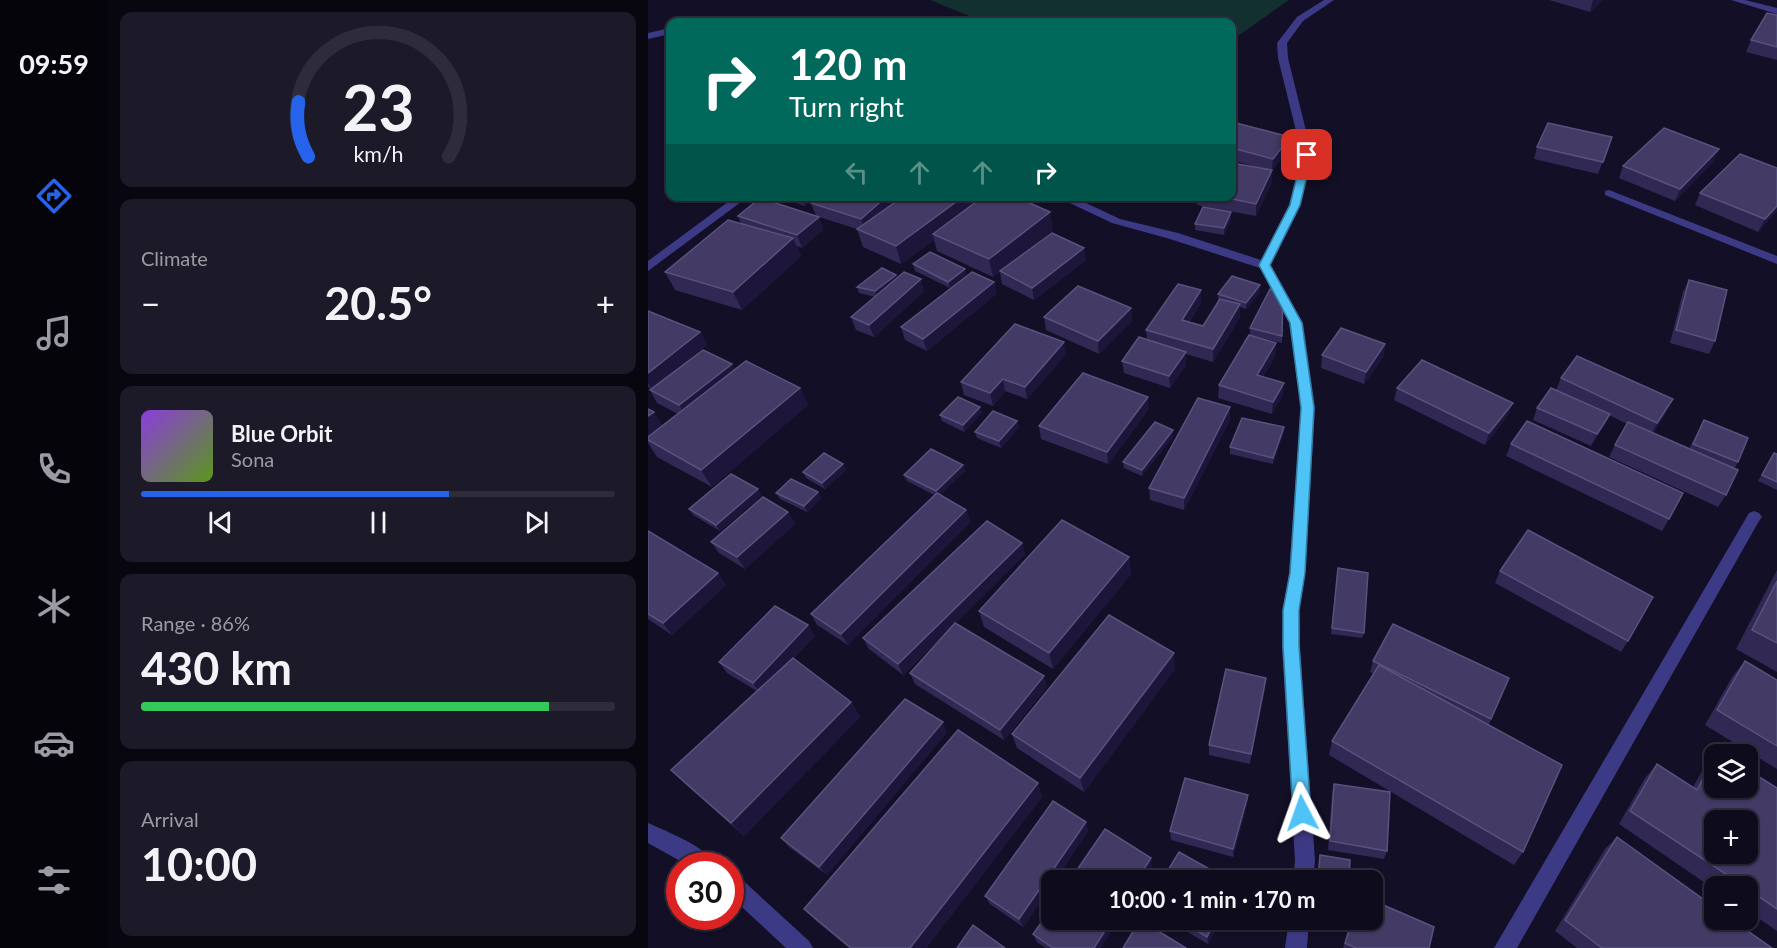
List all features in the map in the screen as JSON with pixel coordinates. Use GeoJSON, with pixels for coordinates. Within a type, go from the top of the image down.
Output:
{"type":"FeatureCollection","features":[{"type":"Feature","properties":{"kind":"street"},"geometry":{"type":"LineString","coordinates":[[1265,265],[1295,205],[1307,155],[1283,58],[1282,43],[1300,20],[1330,0]]}},
{"type":"Feature","properties":{"kind":"street"},"geometry":{"type":"LineString","coordinates":[[1735,0],[1777,11]]}},
{"type":"Feature","properties":{"kind":"street"},"geometry":{"type":"LineString","coordinates":[[648,36],[666,32]]}},
{"type":"Feature","properties":{"kind":"street"},"geometry":{"type":"LineString","coordinates":[[1609,193],[1777,260]]}},
{"type":"Feature","properties":{"kind":"street"},"geometry":{"type":"LineString","coordinates":[[648,267],[737,201]]}},
{"type":"Feature","properties":{"kind":"street"},"geometry":{"type":"LineString","coordinates":[[1071,201],[1116,221],[1174,236],[1265,265],[1296,323],[1308,408],[1297,573],[1291,610],[1291,646],[1304,870]]}},
{"type":"Feature","properties":{"kind":"street"},"geometry":{"type":"LineString","coordinates":[[1504,948],[1754,517]]}},
{"type":"Feature","properties":{"kind":"street"},"geometry":{"type":"LineString","coordinates":[[648,833],[688,852]]}},
{"type":"Feature","properties":{"kind":"street"},"geometry":{"type":"LineString","coordinates":[[744,895],[802,948]]}},
{"type":"Feature","properties":{"kind":"street"},"geometry":{"type":"LineString","coordinates":[[1296,948],[1298,930]]}},
{"type":"Feature","properties":{"kind":"green space"},"geometry":{"type":"Polygon","coordinates":[[[930,0],[1289,0],[1236,37],[1236,18],[974,18],[930,0]]]}},
{"type":"Feature","properties":{"kind":"building"},"geometry":{"type":"Polygon","coordinates":[[[1767,13],[1777,15],[1777,47],[1751,40],[1767,13]]]}},
{"type":"Feature","properties":{"kind":"building"},"geometry":{"type":"Polygon","coordinates":[[[1236,123],[1290,137],[1273,159],[1236,149],[1236,123]]]}},
{"type":"Feature","properties":{"kind":"building"},"geometry":{"type":"Polygon","coordinates":[[[1548,123],[1612,137],[1603,162],[1537,147],[1548,123]]]}},
{"type":"Feature","properties":{"kind":"building"},"geometry":{"type":"Polygon","coordinates":[[[1664,128],[1719,149],[1680,189],[1623,166],[1664,128]]]}},
{"type":"Feature","properties":{"kind":"building"},"geometry":{"type":"Polygon","coordinates":[[[1740,154],[1777,168],[1777,206],[1765,219],[1700,193],[1740,154]]]}},
{"type":"Feature","properties":{"kind":"building"},"geometry":{"type":"Polygon","coordinates":[[[1236,164],[1272,170],[1256,204],[1236,200],[1236,164]]]}},
{"type":"Feature","properties":{"kind":"building"},"geometry":{"type":"Polygon","coordinates":[[[756,201],[769,201],[819,217],[797,235],[738,216],[756,201]]]}},
{"type":"Feature","properties":{"kind":"building"},"geometry":{"type":"Polygon","coordinates":[[[814,201],[881,201],[861,219],[811,203],[814,201]]]}},
{"type":"Feature","properties":{"kind":"building"},"geometry":{"type":"Polygon","coordinates":[[[897,201],[957,201],[896,246],[857,229],[897,201]]]}},
{"type":"Feature","properties":{"kind":"building"},"geometry":{"type":"Polygon","coordinates":[[[977,201],[1025,201],[1050,212],[989,259],[933,234],[977,201]]]}},
{"type":"Feature","properties":{"kind":"building"},"geometry":{"type":"Polygon","coordinates":[[[1203,207],[1231,212],[1224,228],[1195,224],[1203,207]]]}},
{"type":"Feature","properties":{"kind":"building"},"geometry":{"type":"Polygon","coordinates":[[[728,220],[793,238],[733,292],[665,272],[728,220]]]}},
{"type":"Feature","properties":{"kind":"building"},"geometry":{"type":"Polygon","coordinates":[[[1052,233],[1084,248],[1032,288],[1000,271],[1052,233]]]}},
{"type":"Feature","properties":{"kind":"building"},"geometry":{"type":"Polygon","coordinates":[[[930,252],[965,269],[948,282],[913,264],[930,252]]]}},
{"type":"Feature","properties":{"kind":"building"},"geometry":{"type":"Polygon","coordinates":[[[882,268],[896,275],[875,291],[857,287],[882,268]]]}},
{"type":"Feature","properties":{"kind":"building"},"geometry":{"type":"Polygon","coordinates":[[[904,272],[921,279],[869,325],[851,317],[904,272]]]}},
{"type":"Feature","properties":{"kind":"building"},"geometry":{"type":"Polygon","coordinates":[[[972,272],[994,282],[923,339],[901,327],[972,272]]]}},
{"type":"Feature","properties":{"kind":"building"},"geometry":{"type":"Polygon","coordinates":[[[1232,276],[1260,285],[1246,303],[1218,294],[1232,276]]]}},
{"type":"Feature","properties":{"kind":"building"},"geometry":{"type":"Polygon","coordinates":[[[1689,280],[1727,290],[1715,341],[1676,330],[1689,280]]]}},
{"type":"Feature","properties":{"kind":"building"},"geometry":{"type":"Polygon","coordinates":[[[1178,284],[1201,290],[1182,320],[1203,326],[1220,299],[1240,304],[1213,349],[1146,330],[1178,284]]]}},
{"type":"Feature","properties":{"kind":"building"},"geometry":{"type":"Polygon","coordinates":[[[1078,286],[1131,308],[1098,341],[1044,317],[1078,286]]]}},
{"type":"Feature","properties":{"kind":"building"},"geometry":{"type":"Polygon","coordinates":[[[1270,289],[1283,292],[1282,336],[1250,328],[1270,289]]]}},
{"type":"Feature","properties":{"kind":"building"},"geometry":{"type":"Polygon","coordinates":[[[648,311],[700,332],[648,373],[648,311]]]}},
{"type":"Feature","properties":{"kind":"building"},"geometry":{"type":"Polygon","coordinates":[[[1015,324],[1064,342],[1025,387],[1003,379],[990,393],[961,382],[1015,324]]]}},
{"type":"Feature","properties":{"kind":"building"},"geometry":{"type":"Polygon","coordinates":[[[1341,328],[1385,344],[1366,372],[1322,355],[1341,328]]]}},
{"type":"Feature","properties":{"kind":"building"},"geometry":{"type":"Polygon","coordinates":[[[1249,335],[1276,343],[1257,375],[1284,383],[1273,402],[1219,385],[1249,335]]]}},
{"type":"Feature","properties":{"kind":"building"},"geometry":{"type":"Polygon","coordinates":[[[1139,337],[1186,352],[1169,376],[1122,361],[1139,337]]]}},
{"type":"Feature","properties":{"kind":"building"},"geometry":{"type":"Polygon","coordinates":[[[703,350],[732,364],[679,405],[650,390],[703,350]]]}},
{"type":"Feature","properties":{"kind":"building"},"geometry":{"type":"Polygon","coordinates":[[[1577,356],[1673,399],[1657,423],[1561,378],[1577,356]]]}},
{"type":"Feature","properties":{"kind":"building"},"geometry":{"type":"Polygon","coordinates":[[[1422,360],[1513,403],[1489,433],[1397,388],[1422,360]]]}},
{"type":"Feature","properties":{"kind":"building"},"geometry":{"type":"Polygon","coordinates":[[[746,361],[800,388],[701,470],[648,440],[648,437],[746,361]]]}},
{"type":"Feature","properties":{"kind":"building"},"geometry":{"type":"Polygon","coordinates":[[[1083,373],[1148,397],[1107,452],[1039,426],[1083,373]]]}},
{"type":"Feature","properties":{"kind":"building"},"geometry":{"type":"Polygon","coordinates":[[[1551,388],[1610,414],[1597,434],[1537,408],[1551,388]]]}},
{"type":"Feature","properties":{"kind":"building"},"geometry":{"type":"Polygon","coordinates":[[[958,397],[980,407],[963,425],[940,415],[958,397]]]}},
{"type":"Feature","properties":{"kind":"building"},"geometry":{"type":"Polygon","coordinates":[[[1198,398],[1230,407],[1184,498],[1149,488],[1198,398]]]}},
{"type":"Feature","properties":{"kind":"building"},"geometry":{"type":"Polygon","coordinates":[[[993,411],[1017,421],[999,441],[975,432],[993,411]]]}},
{"type":"Feature","properties":{"kind":"building"},"geometry":{"type":"Polygon","coordinates":[[[1242,418],[1284,427],[1273,458],[1230,447],[1242,418]]]}},
{"type":"Feature","properties":{"kind":"building"},"geometry":{"type":"Polygon","coordinates":[[[1704,420],[1748,438],[1738,462],[1693,444],[1704,420]]]}},
{"type":"Feature","properties":{"kind":"building"},"geometry":{"type":"Polygon","coordinates":[[[1527,421],[1683,493],[1669,519],[1511,444],[1527,421]]]}},
{"type":"Feature","properties":{"kind":"building"},"geometry":{"type":"Polygon","coordinates":[[[1155,422],[1173,430],[1142,470],[1123,462],[1155,422]]]}},
{"type":"Feature","properties":{"kind":"building"},"geometry":{"type":"Polygon","coordinates":[[[1628,422],[1738,470],[1726,495],[1615,445],[1628,422]]]}},
{"type":"Feature","properties":{"kind":"building"},"geometry":{"type":"Polygon","coordinates":[[[931,449],[963,465],[936,491],[904,475],[931,449]]]}},
{"type":"Feature","properties":{"kind":"building"},"geometry":{"type":"Polygon","coordinates":[[[824,453],[843,464],[822,483],[803,472],[824,453]]]}},
{"type":"Feature","properties":{"kind":"building"},"geometry":{"type":"Polygon","coordinates":[[[1774,453],[1777,454],[1777,482],[1762,475],[1774,453]]]}},
{"type":"Feature","properties":{"kind":"building"},"geometry":{"type":"Polygon","coordinates":[[[731,474],[758,489],[716,525],[689,509],[731,474]]]}},
{"type":"Feature","properties":{"kind":"building"},"geometry":{"type":"Polygon","coordinates":[[[791,479],[818,492],[804,506],[776,493],[791,479]]]}},
{"type":"Feature","properties":{"kind":"building"},"geometry":{"type":"Polygon","coordinates":[[[937,493],[966,510],[841,634],[811,614],[937,493]]]}},
{"type":"Feature","properties":{"kind":"building"},"geometry":{"type":"Polygon","coordinates":[[[763,497],[788,512],[737,557],[711,542],[763,497]]]}},
{"type":"Feature","properties":{"kind":"building"},"geometry":{"type":"Polygon","coordinates":[[[1062,520],[1129,557],[1049,653],[979,611],[1062,520]]]}},
{"type":"Feature","properties":{"kind":"building"},"geometry":{"type":"Polygon","coordinates":[[[987,521],[1022,543],[898,664],[863,638],[987,521]]]}},
{"type":"Feature","properties":{"kind":"building"},"geometry":{"type":"Polygon","coordinates":[[[1528,530],[1653,597],[1628,641],[1500,571],[1528,530]]]}},
{"type":"Feature","properties":{"kind":"building"},"geometry":{"type":"Polygon","coordinates":[[[648,531],[718,573],[663,623],[648,614],[648,531]]]}},
{"type":"Feature","properties":{"kind":"building"},"geometry":{"type":"Polygon","coordinates":[[[1338,568],[1368,573],[1364,633],[1332,628],[1338,568]]]}},
{"type":"Feature","properties":{"kind":"building"},"geometry":{"type":"Polygon","coordinates":[[[1777,581],[1777,643],[1752,630],[1777,581]]]}},
{"type":"Feature","properties":{"kind":"building"},"geometry":{"type":"Polygon","coordinates":[[[775,606],[808,625],[753,683],[719,662],[775,606]]]}},
{"type":"Feature","properties":{"kind":"building"},"geometry":{"type":"Polygon","coordinates":[[[1109,615],[1174,653],[1080,778],[1012,734],[1109,615]]]}},
{"type":"Feature","properties":{"kind":"building"},"geometry":{"type":"Polygon","coordinates":[[[955,623],[1044,676],[1000,730],[910,673],[955,623]]]}},
{"type":"Feature","properties":{"kind":"building"},"geometry":{"type":"Polygon","coordinates":[[[1393,624],[1509,678],[1491,719],[1373,661],[1393,624]]]}},
{"type":"Feature","properties":{"kind":"building"},"geometry":{"type":"Polygon","coordinates":[[[793,658],[851,702],[731,823],[671,770],[793,658]]]}},
{"type":"Feature","properties":{"kind":"building"},"geometry":{"type":"Polygon","coordinates":[[[1745,661],[1777,680],[1777,746],[1717,710],[1745,661]]]}},
{"type":"Feature","properties":{"kind":"building"},"geometry":{"type":"Polygon","coordinates":[[[1379,665],[1562,765],[1523,852],[1332,741],[1379,665]]]}},
{"type":"Feature","properties":{"kind":"building"},"geometry":{"type":"Polygon","coordinates":[[[1226,669],[1266,678],[1251,754],[1209,745],[1226,669]]]}},
{"type":"Feature","properties":{"kind":"building"},"geometry":{"type":"Polygon","coordinates":[[[905,699],[943,722],[819,867],[781,838],[905,699]]]}},
{"type":"Feature","properties":{"kind":"building"},"geometry":{"type":"Polygon","coordinates":[[[958,730],[1038,783],[910,948],[851,948],[804,909],[958,730]]]}},
{"type":"Feature","properties":{"kind":"building"},"geometry":{"type":"Polygon","coordinates":[[[1657,764],[1697,790],[1704,777],[1704,798],[1758,798],[1758,776],[1777,788],[1777,909],[1758,896],[1758,876],[1729,876],[1711,864],[1758,864],[1758,810],[1704,810],[1704,860],[1630,811],[1657,764]]]}},
{"type":"Feature","properties":{"kind":"building"},"geometry":{"type":"Polygon","coordinates":[[[1185,778],[1248,795],[1233,849],[1170,831],[1185,778]]]}},
{"type":"Feature","properties":{"kind":"building"},"geometry":{"type":"Polygon","coordinates":[[[1334,784],[1390,792],[1387,851],[1330,841],[1334,784]]]}},
{"type":"Feature","properties":{"kind":"building"},"geometry":{"type":"Polygon","coordinates":[[[1053,801],[1086,822],[1053,870],[1041,870],[1041,887],[1019,919],[985,896],[1053,801]]]}},
{"type":"Feature","properties":{"kind":"building"},"geometry":{"type":"Polygon","coordinates":[[[1105,829],[1151,858],[1143,870],[1077,870],[1105,829]]]}},
{"type":"Feature","properties":{"kind":"building"},"geometry":{"type":"Polygon","coordinates":[[[1617,837],[1704,900],[1704,930],[1746,930],[1772,948],[1602,948],[1565,920],[1617,837]]]}},
{"type":"Feature","properties":{"kind":"building"},"geometry":{"type":"Polygon","coordinates":[[[1179,852],[1211,870],[1168,870],[1179,852]]]}},
{"type":"Feature","properties":{"kind":"building"},"geometry":{"type":"Polygon","coordinates":[[[1320,855],[1350,860],[1350,870],[1319,870],[1320,855]]]}},
{"type":"Feature","properties":{"kind":"building"},"geometry":{"type":"Polygon","coordinates":[[[1383,905],[1434,927],[1429,948],[1356,948],[1345,943],[1349,930],[1383,930],[1383,905]]]}},
{"type":"Feature","properties":{"kind":"building"},"geometry":{"type":"Polygon","coordinates":[[[1041,923],[1041,930],[1106,930],[1094,948],[1053,948],[1033,934],[1041,923]]]}},
{"type":"Feature","properties":{"kind":"building"},"geometry":{"type":"Polygon","coordinates":[[[973,925],[1005,948],[957,948],[973,925]]]}},
{"type":"Feature","properties":{"kind":"building"},"geometry":{"type":"Polygon","coordinates":[[[1134,930],[1156,930],[1186,948],[1123,948],[1134,930]]]}},
{"type":"Feature","properties":{"kind":"building"},"geometry":{"type":"Polygon","coordinates":[[[1195,930],[1211,930],[1207,937],[1195,930]]]}},
{"type":"Feature","properties":{"kind":"route"},"geometry":{"type":"LineString","coordinates":[[1302,813],[1291,646],[1291,610],[1297,573],[1308,408],[1296,323],[1265,265],[1282,226],[1295,205],[1307,155]]}}]}
